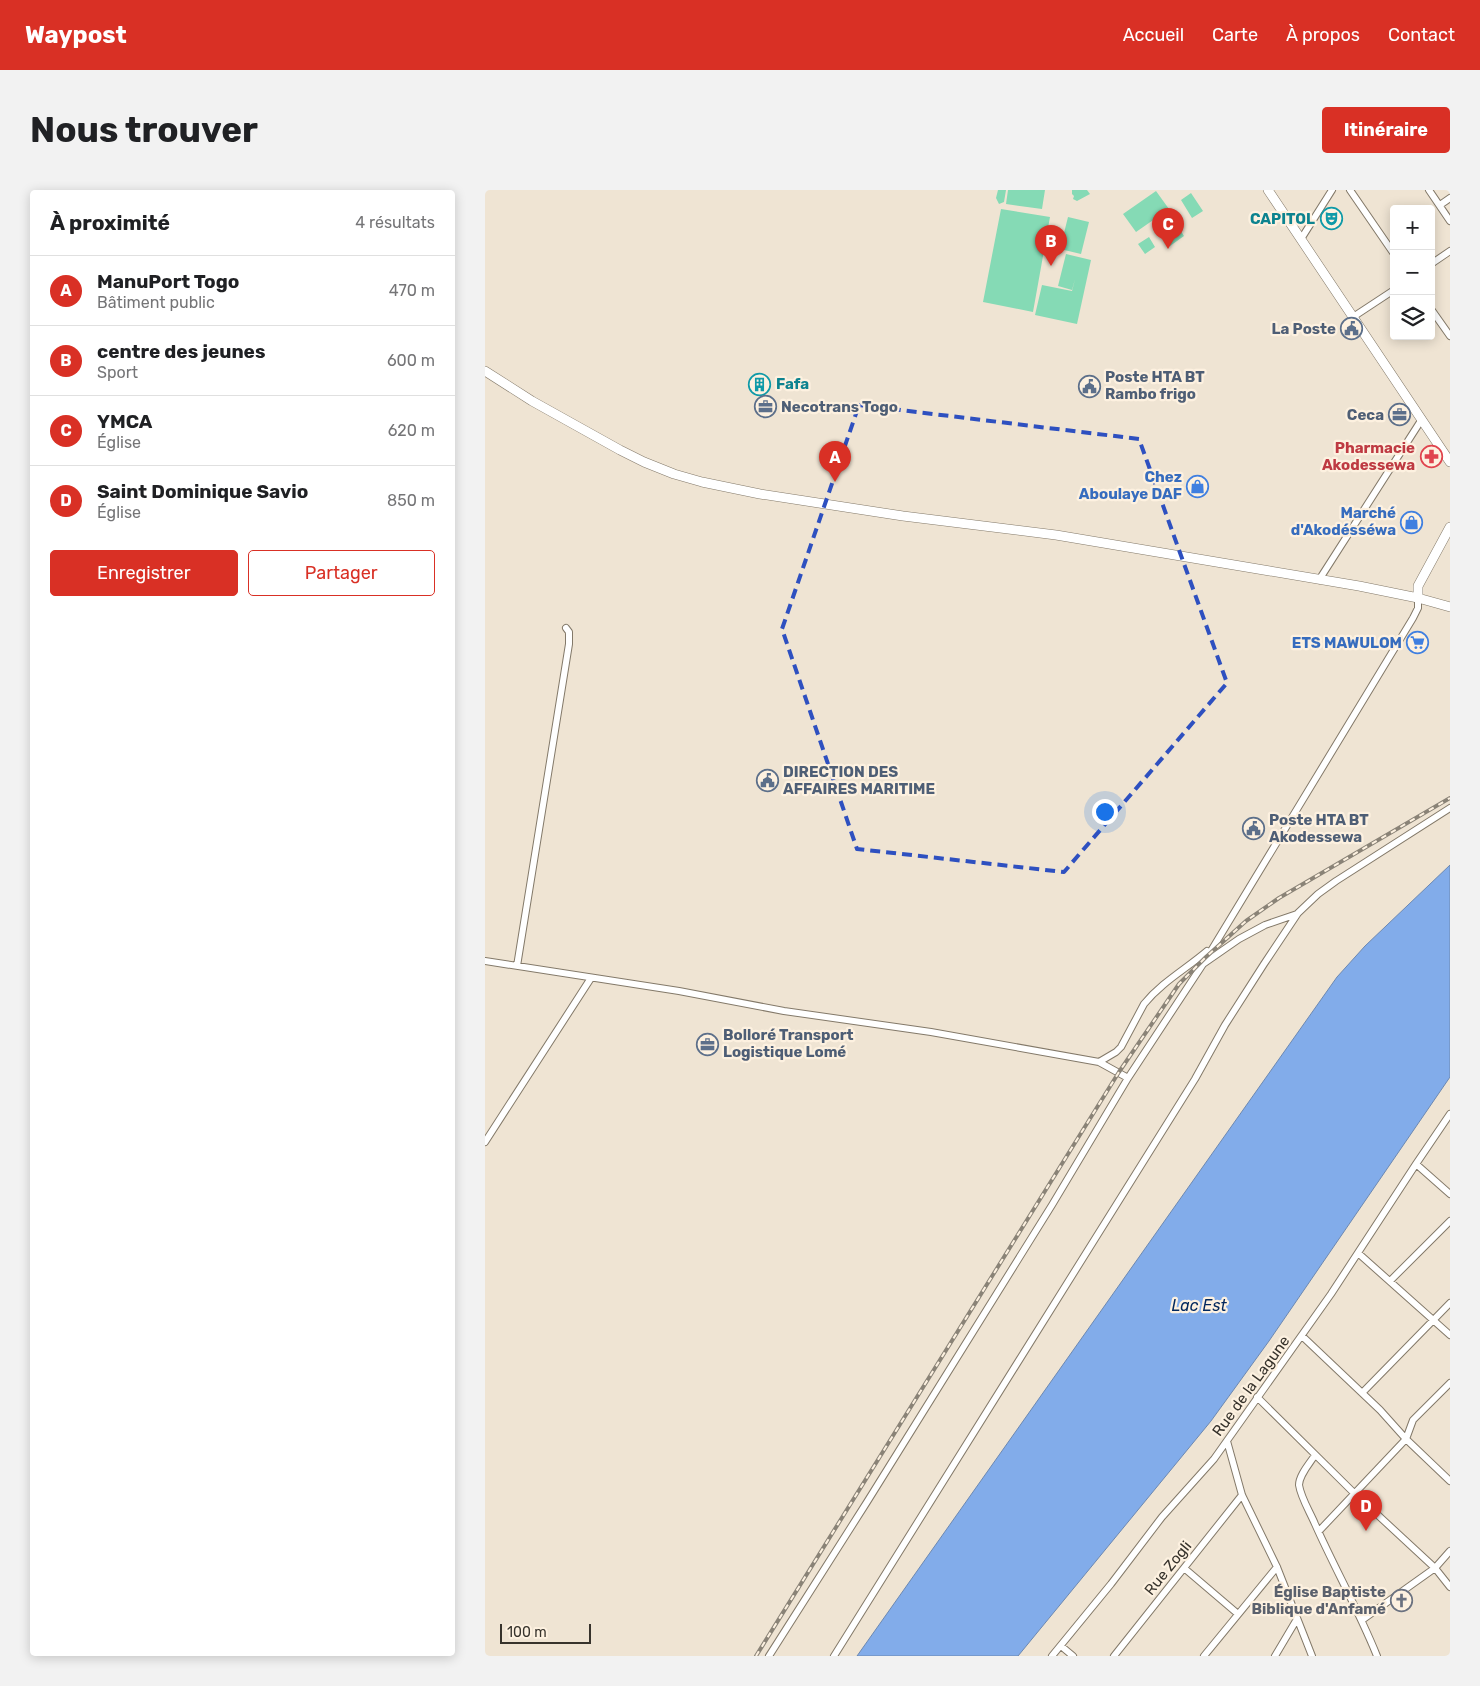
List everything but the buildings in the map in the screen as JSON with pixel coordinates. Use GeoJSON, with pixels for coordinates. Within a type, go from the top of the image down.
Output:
{"type":"FeatureCollection","features":[{"type":"Feature","properties":{"kind":"main road"},"geometry":{"type":"LineString","coordinates":[[1268,190],[1450,462]]}},
{"type":"Feature","properties":{"kind":"main road"},"geometry":{"type":"LineString","coordinates":[[485,371],[532,401],[620,450],[674,474],[702,482],[760,494],[903,516],[1056,536],[1319,580],[1418,598],[1450,607]]}},
{"type":"Feature","properties":{"kind":"main road"},"geometry":{"type":"LineString","coordinates":[[1418,598],[1418,586],[1450,527]]}},
{"type":"Feature","properties":{"kind":"street"},"geometry":{"type":"LineString","coordinates":[[1301,239],[1333,190]]}},
{"type":"Feature","properties":{"kind":"street"},"geometry":{"type":"LineString","coordinates":[[1350,190],[1391,250]]}},
{"type":"Feature","properties":{"kind":"street"},"geometry":{"type":"LineString","coordinates":[[1429,190],[1450,221]]}},
{"type":"Feature","properties":{"kind":"street"},"geometry":{"type":"LineString","coordinates":[[1440,206],[1450,198]]}},
{"type":"Feature","properties":{"kind":"street"},"geometry":{"type":"LineString","coordinates":[[1435,261],[1450,251]]}},
{"type":"Feature","properties":{"kind":"street"},"geometry":{"type":"LineString","coordinates":[[1353,317],[1390,293]]}},
{"type":"Feature","properties":{"kind":"street"},"geometry":{"type":"LineString","coordinates":[[1435,315],[1450,336]]}},
{"type":"Feature","properties":{"kind":"street"},"geometry":{"type":"LineString","coordinates":[[1319,580],[1422,420]]}},
{"type":"Feature","properties":{"kind":"street"},"geometry":{"type":"LineString","coordinates":[[769,1656],[1052,1205],[1128,1078],[1203,964],[1413,618],[1418,608],[1418,598]]}},
{"type":"Feature","properties":{"kind":"street"},"geometry":{"type":"LineString","coordinates":[[517,966],[569,644],[569,632],[566,628]]}},
{"type":"Feature","properties":{"kind":"street"},"geometry":{"type":"LineString","coordinates":[[834,1656],[1195,1079],[1249,987],[1298,913],[1318,894],[1336,881],[1450,808]]}},
{"type":"Feature","properties":{"kind":"street"},"geometry":{"type":"LineString","coordinates":[[1203,964],[1239,939],[1265,925],[1298,913]]}},
{"type":"Feature","properties":{"kind":"street"},"geometry":{"type":"LineString","coordinates":[[1099,1062],[1121,1047],[1144,1004],[1155,992],[1212,948]]}},
{"type":"Feature","properties":{"kind":"street"},"geometry":{"type":"LineString","coordinates":[[485,961],[679,991],[784,1011],[931,1032],[1099,1062],[1128,1078]]}},
{"type":"Feature","properties":{"kind":"street"},"geometry":{"type":"LineString","coordinates":[[485,1142],[591,978]]}},
{"type":"Feature","properties":{"kind":"street","name":"Rue de la Lagune"},"geometry":{"type":"LineString","coordinates":[[1052,1656],[1162,1517],[1214,1459],[1302,1336],[1450,1114]]}},
{"type":"Feature","properties":{"kind":"street"},"geometry":{"type":"LineString","coordinates":[[1416,1164],[1450,1194]]}},
{"type":"Feature","properties":{"kind":"street"},"geometry":{"type":"LineString","coordinates":[[1390,1281],[1450,1220]]}},
{"type":"Feature","properties":{"kind":"street"},"geometry":{"type":"LineString","coordinates":[[1358,1253],[1450,1336]]}},
{"type":"Feature","properties":{"kind":"street"},"geometry":{"type":"LineString","coordinates":[[1362,1393],[1450,1303]]}},
{"type":"Feature","properties":{"kind":"street"},"geometry":{"type":"LineString","coordinates":[[1302,1336],[1380,1410],[1450,1481]]}},
{"type":"Feature","properties":{"kind":"street"},"geometry":{"type":"LineString","coordinates":[[1319,1532],[1407,1439],[1413,1420],[1450,1383]]}},
{"type":"Feature","properties":{"kind":"street"},"geometry":{"type":"LineString","coordinates":[[1257,1397],[1354,1493],[1435,1568],[1450,1587]]}},
{"type":"Feature","properties":{"kind":"street"},"geometry":{"type":"LineString","coordinates":[[1227,1441],[1242,1495],[1277,1567],[1312,1656]]}},
{"type":"Feature","properties":{"kind":"street"},"geometry":{"type":"LineString","coordinates":[[1315,1455],[1302,1476],[1299,1486],[1319,1532],[1363,1620],[1377,1656]]}},
{"type":"Feature","properties":{"kind":"street"},"geometry":{"type":"LineString","coordinates":[[1444,1474],[1450,1467]]}},
{"type":"Feature","properties":{"kind":"street","name":"Rue Zogli"},"geometry":{"type":"LineString","coordinates":[[1114,1656],[1242,1495]]}},
{"type":"Feature","properties":{"kind":"street"},"geometry":{"type":"LineString","coordinates":[[1363,1620],[1435,1568],[1450,1552]]}},
{"type":"Feature","properties":{"kind":"street"},"geometry":{"type":"LineString","coordinates":[[1208,1654],[1237,1614],[1277,1567]]}},
{"type":"Feature","properties":{"kind":"street"},"geometry":{"type":"LineString","coordinates":[[1184,1568],[1237,1614]]}},
{"type":"Feature","properties":{"kind":"street"},"geometry":{"type":"LineString","coordinates":[[1275,1656],[1297,1619]]}},
{"type":"Feature","properties":{"kind":"street"},"geometry":{"type":"LineString","coordinates":[[1061,1646],[1073,1656]]}},
{"type":"Feature","properties":{"kind":"highlighted area"},"geometry":{"type":"Polygon","coordinates":[[[859,405],[1139,439],[1227,683],[1064,872],[857,849],[782,629],[859,405]]]}},
{"type":"Feature","properties":{"kind":"green space"},"geometry":{"type":"Polygon","coordinates":[[[998,190],[1006,190],[1004,202],[999,204],[996,198],[998,190]]]}},
{"type":"Feature","properties":{"kind":"green space"},"geometry":{"type":"Polygon","coordinates":[[[1008,190],[1045,190],[1042,209],[1006,204],[1008,190]]]}},
{"type":"Feature","properties":{"kind":"green space"},"geometry":{"type":"Polygon","coordinates":[[[1072,190],[1087,190],[1090,194],[1077,201],[1073,199],[1072,190]]]}},
{"type":"Feature","properties":{"kind":"green space"},"geometry":{"type":"Polygon","coordinates":[[[1156,191],[1169,209],[1136,232],[1123,214],[1156,191]]]}},
{"type":"Feature","properties":{"kind":"green space"},"geometry":{"type":"Polygon","coordinates":[[[1191,193],[1203,211],[1192,218],[1181,200],[1191,193]]]}},
{"type":"Feature","properties":{"kind":"green space"},"geometry":{"type":"Polygon","coordinates":[[[1001,209],[1050,217],[1033,312],[983,302],[1001,209]]]}},
{"type":"Feature","properties":{"kind":"green space"},"geometry":{"type":"Polygon","coordinates":[[[1171,215],[1184,236],[1170,246],[1156,225],[1171,215]]]}},
{"type":"Feature","properties":{"kind":"green space"},"geometry":{"type":"Polygon","coordinates":[[[1068,217],[1089,222],[1081,254],[1060,249],[1068,217]]]}},
{"type":"Feature","properties":{"kind":"green space"},"geometry":{"type":"Polygon","coordinates":[[[1149,237],[1155,247],[1145,254],[1138,244],[1149,237]]]}},
{"type":"Feature","properties":{"kind":"green space"},"geometry":{"type":"Polygon","coordinates":[[[1066,254],[1091,260],[1077,324],[1035,315],[1042,285],[1072,291],[1075,279],[1072,290],[1058,286],[1066,254]]]}},
{"type":"Feature","properties":{"kind":"water","name":"Lac Est"},"geometry":{"type":"Polygon","coordinates":[[[1450,865],[1450,1077],[1269,1341],[1211,1421],[1018,1656],[857,1656],[1337,977],[1365,946],[1450,865]]]}},
{"type":"Feature","properties":{"kind":"railway"},"geometry":{"type":"LineString","coordinates":[[756,1656],[1119,1072],[1179,984],[1246,921],[1279,898],[1450,798]]}},
{"type":"Feature","properties":{"kind":"place","name":"CAPITOL"},"geometry":{"type":"Point","coordinates":[1331,219]}},
{"type":"Feature","properties":{"kind":"place","name":"YMCA"},"geometry":{"type":"Point","coordinates":[1168,249]}},
{"type":"Feature","properties":{"kind":"place","name":"centre des jeunes"},"geometry":{"type":"Point","coordinates":[1051,266]}},
{"type":"Feature","properties":{"kind":"place","name":"La Poste"},"geometry":{"type":"Point","coordinates":[1352,329]}},
{"type":"Feature","properties":{"kind":"place","name":"Fafa"},"geometry":{"type":"Point","coordinates":[760,384]}},
{"type":"Feature","properties":{"kind":"place","name":"Poste HTA BT Rambo frigo"},"geometry":{"type":"Point","coordinates":[1089,386]}},
{"type":"Feature","properties":{"kind":"place","name":"Necotrans Togo"},"geometry":{"type":"Point","coordinates":[765,407]}},
{"type":"Feature","properties":{"kind":"place","name":"Ceca"},"geometry":{"type":"Point","coordinates":[1400,415]}},
{"type":"Feature","properties":{"kind":"place","name":"Pharmacie Akodessewa"},"geometry":{"type":"Point","coordinates":[1431,457]}},
{"type":"Feature","properties":{"kind":"place","name":"ManuPort Togo"},"geometry":{"type":"Point","coordinates":[835,482]}},
{"type":"Feature","properties":{"kind":"place","name":"Chez Aboulaye DAF"},"geometry":{"type":"Point","coordinates":[1198,486]}},
{"type":"Feature","properties":{"kind":"place","name":"Marché d'Akodésséwa"},"geometry":{"type":"Point","coordinates":[1412,522]}},
{"type":"Feature","properties":{"kind":"place","name":"ETS MAWULOM"},"geometry":{"type":"Point","coordinates":[1418,643]}},
{"type":"Feature","properties":{"kind":"place","name":"DIRECTION DES AFFAIRES MARITIME"},"geometry":{"type":"Point","coordinates":[767,781]}},
{"type":"Feature","properties":{"kind":"place","name":"Poste HTA BT Akodessewa"},"geometry":{"type":"Point","coordinates":[1253,829]}},
{"type":"Feature","properties":{"kind":"place","name":"Bolloré Transport Logistique Lomé"},"geometry":{"type":"Point","coordinates":[707,1044]}},
{"type":"Feature","properties":{"kind":"place","name":"Saint Dominique Savio"},"geometry":{"type":"Point","coordinates":[1366,1531]}},
{"type":"Feature","properties":{"kind":"place","name":"Église Baptiste Biblique d'Anfamé"},"geometry":{"type":"Point","coordinates":[1402,1601]}}]}
